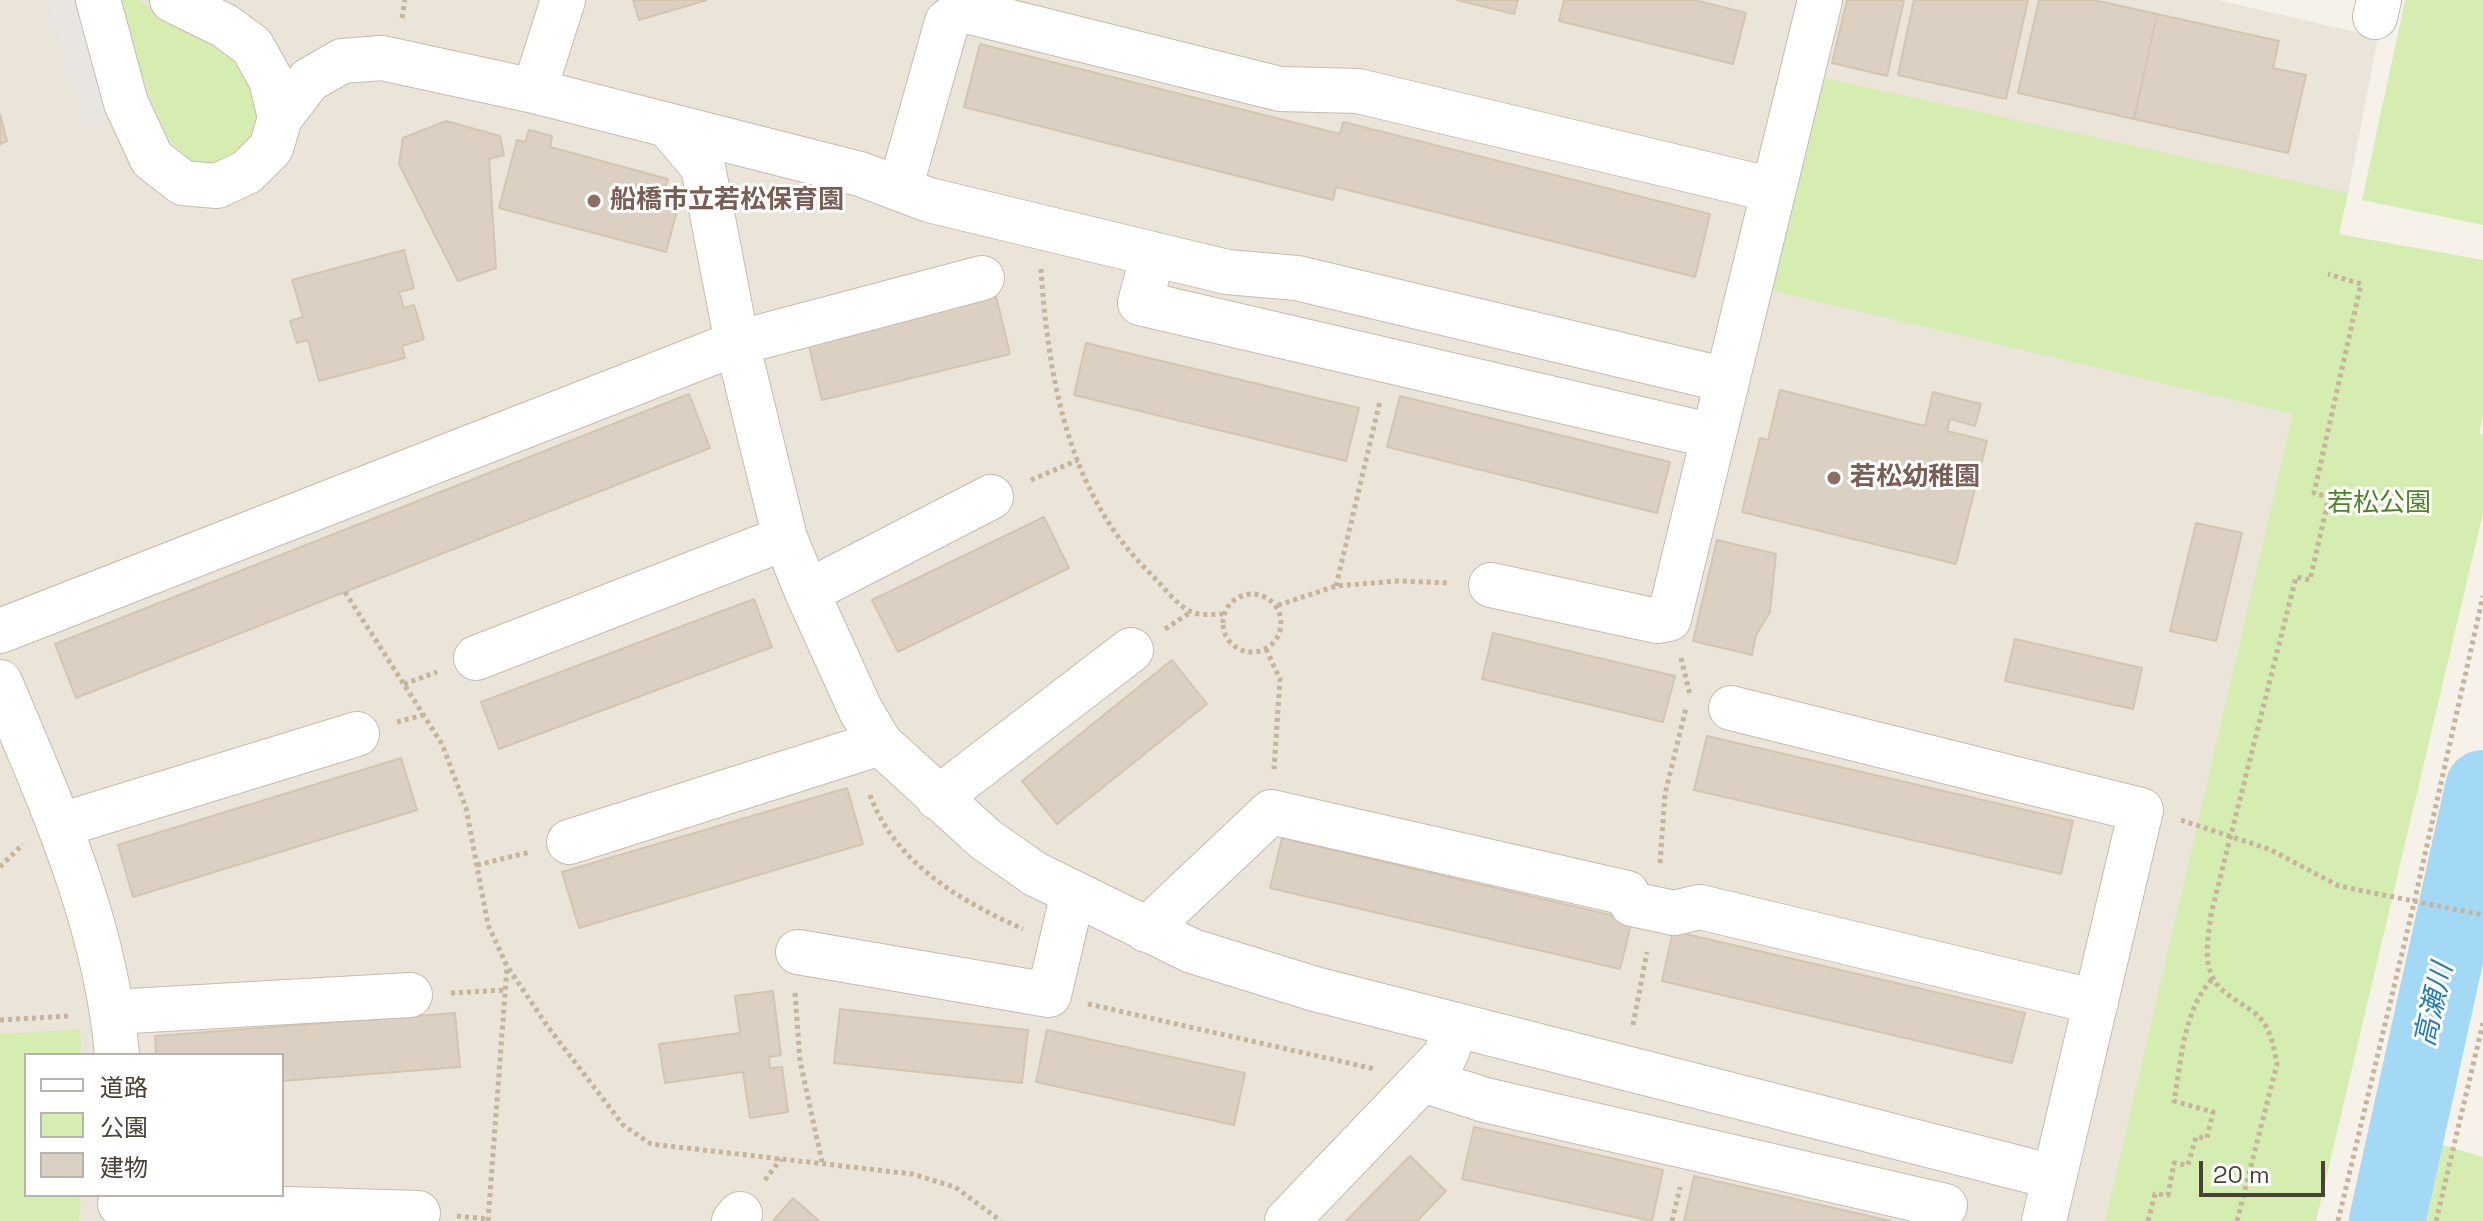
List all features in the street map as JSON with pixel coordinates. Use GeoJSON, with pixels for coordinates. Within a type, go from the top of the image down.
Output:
{"type":"FeatureCollection","features":[{"type":"Feature","properties":{"kind":"street"},"geometry":{"type":"LineString","coordinates":[[98,0],[126,103],[152,159],[183,183],[217,186],[247,172],[271,148],[280,118],[309,80],[342,61],[382,58],[534,91],[860,174],[929,200],[1227,272],[1297,278],[1726,380]]}},
{"type":"Feature","properties":{"kind":"street"},"geometry":{"type":"LineString","coordinates":[[172,0],[225,26],[252,46],[271,80],[280,118]]}},
{"type":"Feature","properties":{"kind":"street"},"geometry":{"type":"LineString","coordinates":[[534,91],[563,0]]}},
{"type":"Feature","properties":{"kind":"street"},"geometry":{"type":"LineString","coordinates":[[1491,585],[1657,621],[1669,619],[1820,0]]}},
{"type":"Feature","properties":{"kind":"street"},"geometry":{"type":"LineString","coordinates":[[900,189],[947,22],[962,10],[1280,89],[1358,91],[1773,190]]}},
{"type":"Feature","properties":{"kind":"street"},"geometry":{"type":"LineString","coordinates":[[670,128],[703,167],[737,343],[785,538],[807,592],[860,709],[880,743],[985,839],[1035,874],[1192,951],[1315,989],[2054,1177]]}},
{"type":"Feature","properties":{"kind":"street"},"geometry":{"type":"LineString","coordinates":[[1153,254],[1140,303],[1713,436]]}},
{"type":"Feature","properties":{"kind":"street"},"geometry":{"type":"LineString","coordinates":[[0,631],[737,343],[982,278]]}},
{"type":"Feature","properties":{"kind":"street"},"geometry":{"type":"LineString","coordinates":[[807,592],[991,497]]}},
{"type":"Feature","properties":{"kind":"street"},"geometry":{"type":"LineString","coordinates":[[476,658],[785,538]]}},
{"type":"Feature","properties":{"kind":"street"},"geometry":{"type":"LineString","coordinates":[[938,798],[1131,650]]}},
{"type":"Feature","properties":{"kind":"street"},"geometry":{"type":"LineString","coordinates":[[0,682],[42,834],[98,939],[94,1014],[116,1053]]}},
{"type":"Feature","properties":{"kind":"street"},"geometry":{"type":"LineString","coordinates":[[1731,708],[2141,810],[2044,1221]]}},
{"type":"Feature","properties":{"kind":"street"},"geometry":{"type":"LineString","coordinates":[[42,834],[357,734]]}},
{"type":"Feature","properties":{"kind":"street"},"geometry":{"type":"LineString","coordinates":[[569,842],[880,743]]}},
{"type":"Feature","properties":{"kind":"street"},"geometry":{"type":"LineString","coordinates":[[1146,930],[1271,812],[1627,893],[1632,904],[1674,913],[1700,907],[2096,1002]]}},
{"type":"Feature","properties":{"kind":"street"},"geometry":{"type":"LineString","coordinates":[[798,952],[1049,995],[1073,893]]}},
{"type":"Feature","properties":{"kind":"street"},"geometry":{"type":"LineString","coordinates":[[94,1014],[410,995]]}},
{"type":"Feature","properties":{"kind":"street"},"geometry":{"type":"LineString","coordinates":[[1287,1221],[1445,1056],[1457,1025]]}},
{"type":"Feature","properties":{"kind":"street"},"geometry":{"type":"LineString","coordinates":[[1423,1080],[1485,1100],[1945,1206]]}},
{"type":"Feature","properties":{"kind":"street"},"geometry":{"type":"LineString","coordinates":[[1899,1196],[1911,1141]]}},
{"type":"Feature","properties":{"kind":"street"},"geometry":{"type":"LineString","coordinates":[[119,1207],[418,1213]]}},
{"type":"Feature","properties":{"kind":"path"},"geometry":{"type":"LineString","coordinates":[[1040,255],[1046,347],[1061,412],[1090,492],[1127,551],[1191,612],[1223,614]]}},
{"type":"Feature","properties":{"kind":"path"},"geometry":{"type":"LineString","coordinates":[[2237,1221],[2277,1064],[2272,1040],[2259,1017],[2240,1006],[2213,978],[2207,952],[2211,914],[2296,577],[2310,580],[2329,497],[2314,493],[2361,284],[2328,274]]}},
{"type":"Feature","properties":{"kind":"path"},"geometry":{"type":"LineString","coordinates":[[1336,586],[1390,361]]}},
{"type":"Feature","properties":{"kind":"path"},"geometry":{"type":"LineString","coordinates":[[991,497],[1078,460]]}},
{"type":"Feature","properties":{"kind":"path"},"geometry":{"type":"LineString","coordinates":[[1278,605],[1336,586],[1397,581],[1491,585]]}},
{"type":"Feature","properties":{"kind":"path"},"geometry":{"type":"LineString","coordinates":[[345,592],[442,744],[466,808],[488,925],[507,966],[548,1027],[623,1125],[651,1144],[912,1174],[955,1187],[992,1218],[1001,1221]]}},
{"type":"Feature","properties":{"kind":"path"},"geometry":{"type":"LineString","coordinates":[[1264,594],[1278,605],[1283,621],[1278,638],[1266,649],[1249,653],[1233,646],[1223,631],[1223,614],[1232,600],[1264,594]]}},
{"type":"Feature","properties":{"kind":"path"},"geometry":{"type":"LineString","coordinates":[[2338,1221],[2483,596]]}},
{"type":"Feature","properties":{"kind":"path"},"geometry":{"type":"LineString","coordinates":[[1624,1068],[1656,909],[1665,794],[1690,695],[1669,619]]}},
{"type":"Feature","properties":{"kind":"path"},"geometry":{"type":"LineString","coordinates":[[1266,649],[1280,679],[1271,812]]}},
{"type":"Feature","properties":{"kind":"path"},"geometry":{"type":"LineString","coordinates":[[2141,810],[2231,834],[2269,849],[2339,886],[2483,915]]}},
{"type":"Feature","properties":{"kind":"path"},"geometry":{"type":"LineString","coordinates":[[0,867],[42,834]]}},
{"type":"Feature","properties":{"kind":"path"},"geometry":{"type":"LineString","coordinates":[[477,865],[569,842]]}},
{"type":"Feature","properties":{"kind":"path"},"geometry":{"type":"LineString","coordinates":[[798,952],[794,1008],[800,1061],[822,1162]]}},
{"type":"Feature","properties":{"kind":"path"},"geometry":{"type":"LineString","coordinates":[[488,1221],[507,966]]}},
{"type":"Feature","properties":{"kind":"path"},"geometry":{"type":"LineString","coordinates":[[2148,1221],[2155,1194],[2168,1195],[2174,1163],[2188,1165],[2196,1137],[2207,1138],[2213,1112],[2174,1101],[2190,1016],[2200,992],[2213,978]]}},
{"type":"Feature","properties":{"kind":"path"},"geometry":{"type":"LineString","coordinates":[[410,995],[506,990]]}},
{"type":"Feature","properties":{"kind":"path"},"geometry":{"type":"LineString","coordinates":[[1049,995],[1423,1080]]}},
{"type":"Feature","properties":{"kind":"path"},"geometry":{"type":"LineString","coordinates":[[0,1020],[94,1014]]}},
{"type":"Feature","properties":{"kind":"path"},"geometry":{"type":"LineString","coordinates":[[2436,1221],[2483,1023]]}},
{"type":"Feature","properties":{"kind":"shaded area"},"geometry":{"type":"Polygon","coordinates":[[[0,0],[2218,0],[2378,37],[2348,193],[2105,1221],[0,1221],[0,0]]]}},
{"type":"Feature","properties":{"kind":"shaded area"},"geometry":{"type":"Polygon","coordinates":[[[45,0],[81,0],[114,102],[99,128],[85,121],[45,0]]]}},
{"type":"Feature","properties":{"kind":"green space"},"geometry":{"type":"Polygon","coordinates":[[[115,0],[140,0],[161,20],[225,48],[250,70],[256,123],[248,142],[226,166],[194,164],[164,134],[115,0]]]}},
{"type":"Feature","properties":{"kind":"green space"},"geometry":{"type":"Polygon","coordinates":[[[2405,0],[2483,0],[2483,225],[2362,200],[2405,0]]]}},
{"type":"Feature","properties":{"kind":"green space","name":"若松公園"},"geometry":{"type":"Polygon","coordinates":[[[1816,76],[2348,193],[2339,234],[2483,260],[2483,416],[2479,433],[2483,435],[2483,513],[2316,1221],[2105,1221],[2293,414],[1765,289],[1816,76]]]}},
{"type":"Feature","properties":{"kind":"green space"},"geometry":{"type":"Polygon","coordinates":[[[80,1029],[81,1053],[24,1053],[24,1197],[81,1197],[79,1221],[0,1221],[0,1034],[80,1029]]]}},
{"type":"Feature","properties":{"kind":"green space"},"geometry":{"type":"Polygon","coordinates":[[[2436,1143],[2483,1157],[2483,1221],[2418,1221],[2436,1143]]]}},
{"type":"Feature","properties":{"kind":"building"},"geometry":{"type":"Polygon","coordinates":[[[633,0],[707,0],[639,20],[633,0]]]}},
{"type":"Feature","properties":{"kind":"building"},"geometry":{"type":"Polygon","coordinates":[[[1457,0],[1518,0],[1514,14],[1457,0]]]}},
{"type":"Feature","properties":{"kind":"building"},"geometry":{"type":"Polygon","coordinates":[[[1564,0],[1695,0],[1746,13],[1733,64],[1559,21],[1564,0]]]}},
{"type":"Feature","properties":{"kind":"building"},"geometry":{"type":"Polygon","coordinates":[[[1847,0],[1904,0],[1887,76],[1832,63],[1847,0]]]}},
{"type":"Feature","properties":{"kind":"building"},"geometry":{"type":"Polygon","coordinates":[[[1914,0],[2028,0],[2006,99],[1898,75],[1914,0]]]}},
{"type":"Feature","properties":{"kind":"building"},"geometry":{"type":"Polygon","coordinates":[[[2039,0],[2094,0],[2157,14],[2134,119],[2018,93],[2039,0]]]}},
{"type":"Feature","properties":{"kind":"building"},"geometry":{"type":"Polygon","coordinates":[[[2157,14],[2279,41],[2273,68],[2306,75],[2288,153],[2134,119],[2157,14]]]}},
{"type":"Feature","properties":{"kind":"building"},"geometry":{"type":"Polygon","coordinates":[[[980,44],[1340,134],[1343,122],[1710,214],[1695,277],[1336,187],[1333,200],[964,107],[980,44]]]}},
{"type":"Feature","properties":{"kind":"building"},"geometry":{"type":"Polygon","coordinates":[[[0,114],[7,141],[0,144],[0,114]]]}},
{"type":"Feature","properties":{"kind":"building"},"geometry":{"type":"Polygon","coordinates":[[[446,121],[500,136],[504,155],[489,159],[496,268],[458,281],[399,164],[403,138],[446,121]]]}},
{"type":"Feature","properties":{"kind":"building"},"geometry":{"type":"Polygon","coordinates":[[[529,130],[552,136],[550,147],[668,179],[665,188],[682,192],[666,252],[499,208],[517,140],[525,142],[529,130]]]}},
{"type":"Feature","properties":{"kind":"building"},"geometry":{"type":"Polygon","coordinates":[[[404,250],[414,288],[399,292],[404,308],[414,305],[424,339],[402,346],[405,358],[319,381],[308,340],[297,343],[290,321],[303,317],[292,280],[404,250]]]}},
{"type":"Feature","properties":{"kind":"building"},"geometry":{"type":"Polygon","coordinates":[[[996,296],[1010,354],[822,400],[808,342],[996,296]]]}},
{"type":"Feature","properties":{"kind":"building"},"geometry":{"type":"Polygon","coordinates":[[[1086,343],[1359,408],[1346,461],[1074,395],[1086,343]]]}},
{"type":"Feature","properties":{"kind":"building"},"geometry":{"type":"Polygon","coordinates":[[[1780,390],[1925,426],[1933,392],[1981,404],[1975,426],[1950,419],[1947,431],[1987,441],[1956,564],[1742,512],[1760,438],[1768,440],[1780,390]]]}},
{"type":"Feature","properties":{"kind":"building"},"geometry":{"type":"Polygon","coordinates":[[[689,394],[710,448],[76,698],[55,644],[689,394]]]}},
{"type":"Feature","properties":{"kind":"building"},"geometry":{"type":"Polygon","coordinates":[[[1400,396],[1670,462],[1657,513],[1387,447],[1400,396]]]}},
{"type":"Feature","properties":{"kind":"building"},"geometry":{"type":"Polygon","coordinates":[[[1044,517],[1069,568],[898,652],[872,600],[1044,517]]]}},
{"type":"Feature","properties":{"kind":"building"},"geometry":{"type":"Polygon","coordinates":[[[2196,523],[2242,533],[2216,641],[2170,631],[2196,523]]]}},
{"type":"Feature","properties":{"kind":"building"},"geometry":{"type":"Polygon","coordinates":[[[1717,540],[1776,554],[1770,612],[1756,635],[1752,655],[1693,641],[1717,540]]]}},
{"type":"Feature","properties":{"kind":"building"},"geometry":{"type":"Polygon","coordinates":[[[754,599],[772,647],[499,749],[481,702],[754,599]]]}},
{"type":"Feature","properties":{"kind":"building"},"geometry":{"type":"Polygon","coordinates":[[[1493,633],[1675,676],[1663,722],[1482,679],[1493,633]]]}},
{"type":"Feature","properties":{"kind":"building"},"geometry":{"type":"Polygon","coordinates":[[[2015,639],[2142,668],[2133,709],[2005,681],[2015,639]]]}},
{"type":"Feature","properties":{"kind":"building"},"geometry":{"type":"Polygon","coordinates":[[[1172,660],[1207,704],[1057,824],[1022,781],[1172,660]]]}},
{"type":"Feature","properties":{"kind":"building"},"geometry":{"type":"Polygon","coordinates":[[[1707,736],[2073,821],[2061,874],[1694,790],[1707,736]]]}},
{"type":"Feature","properties":{"kind":"building"},"geometry":{"type":"Polygon","coordinates":[[[401,758],[417,810],[133,897],[118,845],[401,758]]]}},
{"type":"Feature","properties":{"kind":"building"},"geometry":{"type":"Polygon","coordinates":[[[847,788],[863,844],[579,928],[562,872],[847,788]]]}},
{"type":"Feature","properties":{"kind":"building"},"geometry":{"type":"Polygon","coordinates":[[[1282,838],[1632,920],[1620,969],[1270,888],[1282,838]]]}},
{"type":"Feature","properties":{"kind":"building"},"geometry":{"type":"Polygon","coordinates":[[[1673,931],[2025,1013],[2012,1063],[1662,981],[1673,931]]]}},
{"type":"Feature","properties":{"kind":"building"},"geometry":{"type":"Polygon","coordinates":[[[773,991],[781,1055],[769,1057],[770,1068],[782,1067],[788,1112],[750,1118],[743,1072],[665,1083],[659,1044],[740,1033],[735,996],[773,991]]]}},
{"type":"Feature","properties":{"kind":"building"},"geometry":{"type":"Polygon","coordinates":[[[840,1009],[1028,1030],[1022,1083],[834,1063],[840,1009]]]}},
{"type":"Feature","properties":{"kind":"building"},"geometry":{"type":"Polygon","coordinates":[[[455,1013],[460,1067],[284,1081],[284,1053],[156,1053],[155,1036],[455,1013]]]}},
{"type":"Feature","properties":{"kind":"building"},"geometry":{"type":"Polygon","coordinates":[[[1047,1030],[1245,1073],[1234,1125],[1036,1082],[1047,1030]]]}},
{"type":"Feature","properties":{"kind":"building"},"geometry":{"type":"Polygon","coordinates":[[[1474,1127],[1663,1170],[1652,1221],[1462,1179],[1474,1127]]]}},
{"type":"Feature","properties":{"kind":"building"},"geometry":{"type":"Polygon","coordinates":[[[1410,1156],[1446,1191],[1417,1221],[1346,1221],[1410,1156]]]}},
{"type":"Feature","properties":{"kind":"building"},"geometry":{"type":"Polygon","coordinates":[[[1694,1176],[1891,1221],[1684,1221],[1694,1176]]]}},
{"type":"Feature","properties":{"kind":"building"},"geometry":{"type":"Polygon","coordinates":[[[793,1198],[819,1221],[773,1221],[793,1198]]]}},
{"type":"Feature","properties":{"kind":"waterway","name":"高瀬川"},"geometry":{"type":"LineString","coordinates":[[2387,1221],[2483,788]]}},
{"type":"Feature","properties":{"kind":"place","name":"船橋市立若松保育園"},"geometry":{"type":"Point","coordinates":[594,201]}},
{"type":"Feature","properties":{"kind":"place","name":"若松幼稚園"},"geometry":{"type":"Point","coordinates":[1834,478]}}]}
